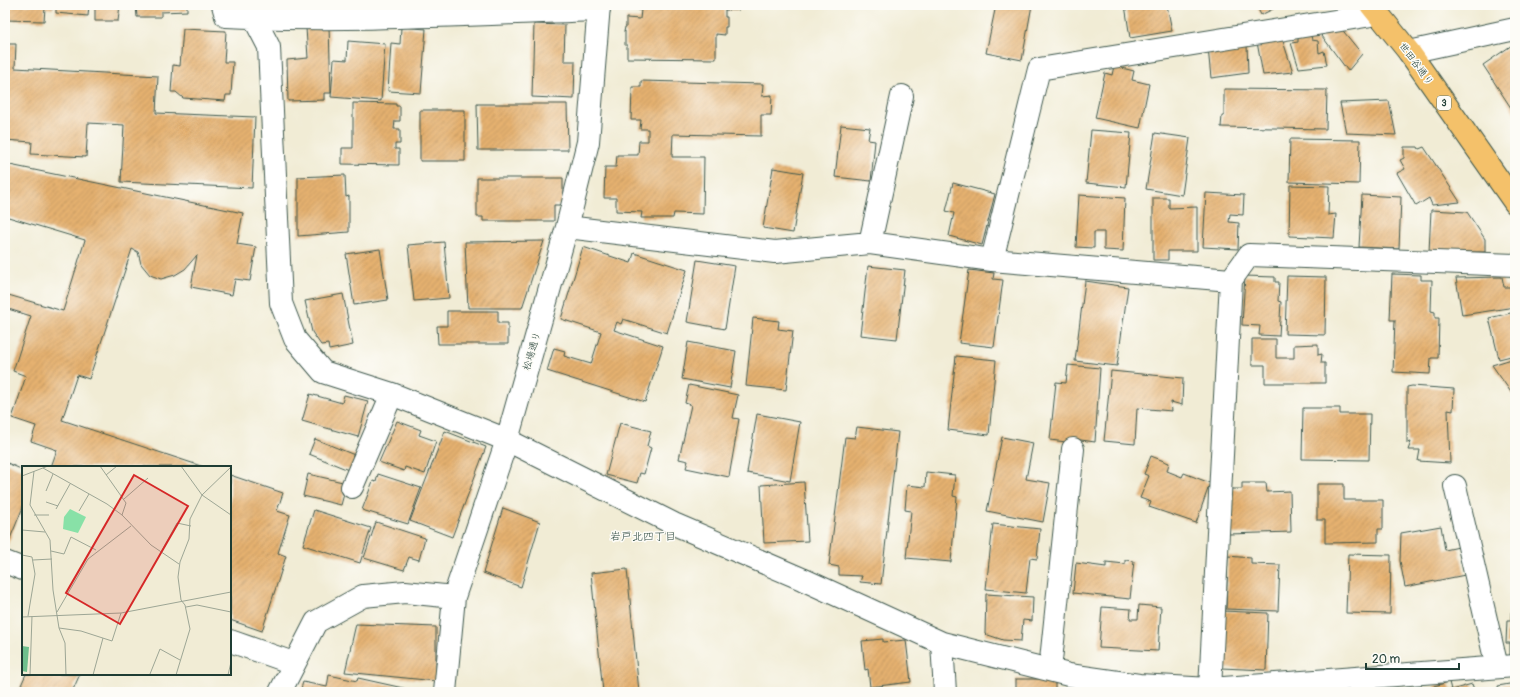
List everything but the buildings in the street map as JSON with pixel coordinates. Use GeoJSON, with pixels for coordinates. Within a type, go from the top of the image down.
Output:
{"type":"FeatureCollection","features":[{"type":"Feature","properties":{"kind":"main road","name":"世田谷通り"},"geometry":{"type":"LineString","coordinates":[[1374,10],[1408,52],[1515,203]]}},
{"type":"Feature","properties":{"kind":"street"},"geometry":{"type":"LineString","coordinates":[[223,5],[226,16],[254,18],[399,17],[599,8]]}},
{"type":"Feature","properties":{"kind":"street","name":"松場通り"},"geometry":{"type":"LineString","coordinates":[[445,692],[454,597],[506,440],[567,227],[588,142],[599,8]]}},
{"type":"Feature","properties":{"kind":"street"},"geometry":{"type":"LineString","coordinates":[[992,260],[1038,69],[1374,10]]}},
{"type":"Feature","properties":{"kind":"street"},"geometry":{"type":"LineString","coordinates":[[254,18],[269,47],[281,303],[295,340],[323,372],[392,394],[506,440],[674,524],[802,579],[942,643],[1069,675],[1139,685],[1210,689],[1506,667],[1455,486]]}},
{"type":"Feature","properties":{"kind":"street"},"geometry":{"type":"LineString","coordinates":[[1408,52],[1515,29]]}},
{"type":"Feature","properties":{"kind":"street"},"geometry":{"type":"LineString","coordinates":[[870,243],[902,96]]}},
{"type":"Feature","properties":{"kind":"street"},"geometry":{"type":"LineString","coordinates":[[567,227],[775,252],[870,243],[992,260],[1230,280]]}},
{"type":"Feature","properties":{"kind":"street"},"geometry":{"type":"LineString","coordinates":[[1210,689],[1230,280],[1249,255],[1515,265]]}},
{"type":"Feature","properties":{"kind":"street"},"geometry":{"type":"LineString","coordinates":[[352,487],[392,394]]}},
{"type":"Feature","properties":{"kind":"street"},"geometry":{"type":"LineString","coordinates":[[1050,670],[1073,449]]}},
{"type":"Feature","properties":{"kind":"street"},"geometry":{"type":"LineString","coordinates":[[5,562],[22,568]]}},
{"type":"Feature","properties":{"kind":"street"},"geometry":{"type":"LineString","coordinates":[[280,692],[316,622],[363,596],[406,592],[454,597]]}},
{"type":"Feature","properties":{"kind":"street"},"geometry":{"type":"LineString","coordinates":[[231,641],[294,664]]}},
{"type":"Feature","properties":{"kind":"street"},"geometry":{"type":"LineString","coordinates":[[942,643],[945,692]]}},
{"type":"Feature","properties":{"kind":"district","name":"岩戸北四丁目"},"geometry":{"type":"Point","coordinates":[643,536]}}]}
